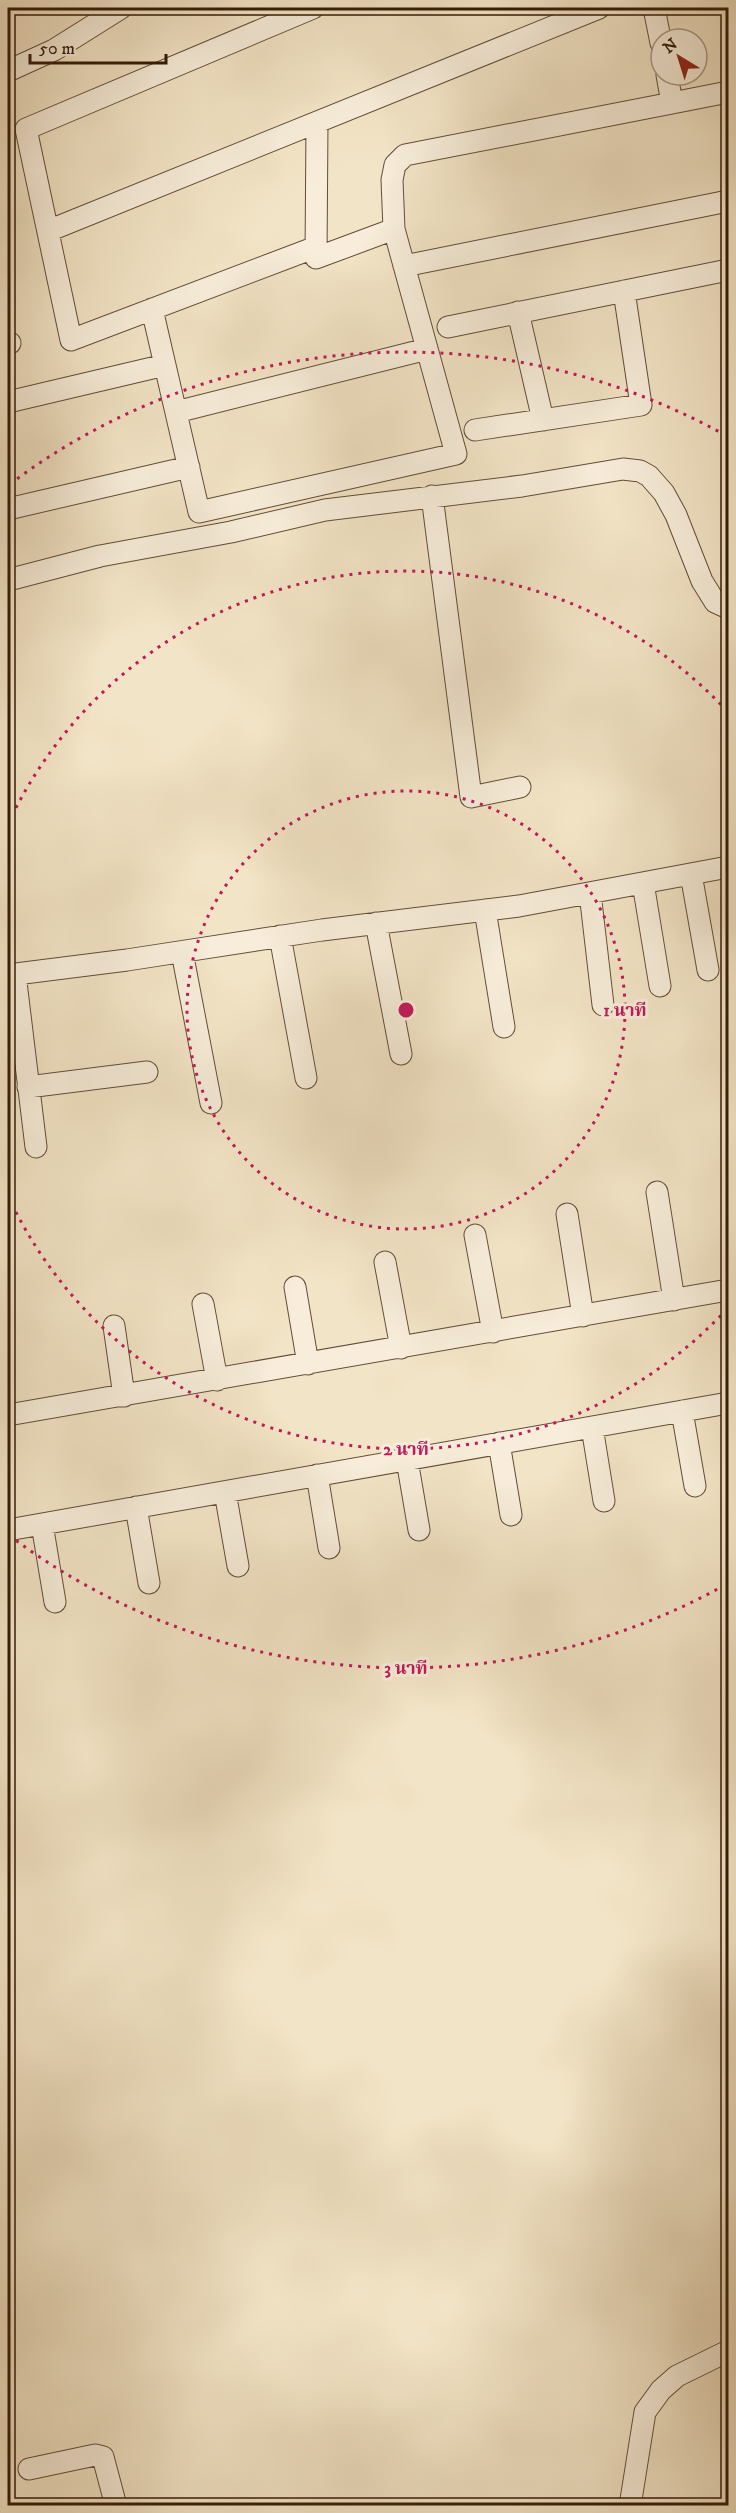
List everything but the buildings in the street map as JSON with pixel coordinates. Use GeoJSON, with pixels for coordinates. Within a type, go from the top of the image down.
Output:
{"type":"FeatureCollection","features":[{"type":"Feature","properties":{"kind":"street"},"geometry":{"type":"LineString","coordinates":[[8,71],[54,50],[121,8]]}},
{"type":"Feature","properties":{"kind":"street"},"geometry":{"type":"LineString","coordinates":[[313,8],[26,129],[71,340],[316,247]]}},
{"type":"Feature","properties":{"kind":"street"},"geometry":{"type":"LineString","coordinates":[[48,231],[599,8]]}},
{"type":"Feature","properties":{"kind":"street"},"geometry":{"type":"LineString","coordinates":[[654,8],[658,27]]}},
{"type":"Feature","properties":{"kind":"street"},"geometry":{"type":"LineString","coordinates":[[669,87],[672,104]]}},
{"type":"Feature","properties":{"kind":"street"},"geometry":{"type":"LineString","coordinates":[[152,309],[199,512],[456,454],[394,230],[392,180],[395,165],[405,155],[729,92]]}},
{"type":"Feature","properties":{"kind":"street"},"geometry":{"type":"LineString","coordinates":[[317,123],[316,258],[394,230]]}},
{"type":"Feature","properties":{"kind":"street"},"geometry":{"type":"LineString","coordinates":[[404,266],[729,201]]}},
{"type":"Feature","properties":{"kind":"street"},"geometry":{"type":"LineString","coordinates":[[448,327],[729,270]]}},
{"type":"Feature","properties":{"kind":"street"},"geometry":{"type":"LineString","coordinates":[[475,430],[641,405],[624,291]]}},
{"type":"Feature","properties":{"kind":"street"},"geometry":{"type":"LineString","coordinates":[[518,312],[543,420]]}},
{"type":"Feature","properties":{"kind":"street"},"geometry":{"type":"LineString","coordinates":[[176,412],[427,349]]}},
{"type":"Feature","properties":{"kind":"street"},"geometry":{"type":"LineString","coordinates":[[8,402],[165,365]]}},
{"type":"Feature","properties":{"kind":"street"},"geometry":{"type":"LineString","coordinates":[[8,509],[189,467]]}},
{"type":"Feature","properties":{"kind":"street"},"geometry":{"type":"LineString","coordinates":[[8,580],[100,556],[231,532],[325,510],[522,486],[623,469],[640,471],[649,476],[664,493],[676,515],[702,581],[715,602],[729,608]]}},
{"type":"Feature","properties":{"kind":"street"},"geometry":{"type":"LineString","coordinates":[[432,496],[471,797],[520,787]]}},
{"type":"Feature","properties":{"kind":"street"},"geometry":{"type":"LineString","coordinates":[[36,1147],[11,975],[280,936],[486,910],[729,867]]}},
{"type":"Feature","properties":{"kind":"street"},"geometry":{"type":"LineString","coordinates":[[691,874],[708,970]]}},
{"type":"Feature","properties":{"kind":"street"},"geometry":{"type":"LineString","coordinates":[[643,883],[660,986]]}},
{"type":"Feature","properties":{"kind":"street"},"geometry":{"type":"LineString","coordinates":[[590,893],[603,1005]]}},
{"type":"Feature","properties":{"kind":"street"},"geometry":{"type":"LineString","coordinates":[[486,910],[504,1027]]}},
{"type":"Feature","properties":{"kind":"street"},"geometry":{"type":"LineString","coordinates":[[376,923],[401,1054]]}},
{"type":"Feature","properties":{"kind":"street"},"geometry":{"type":"LineString","coordinates":[[280,936],[306,1078]]}},
{"type":"Feature","properties":{"kind":"street"},"geometry":{"type":"LineString","coordinates":[[182,952],[212,1103]]}},
{"type":"Feature","properties":{"kind":"street"},"geometry":{"type":"LineString","coordinates":[[28,1086],[147,1072]]}},
{"type":"Feature","properties":{"kind":"street"},"geometry":{"type":"LineString","coordinates":[[657,1192],[674,1300]]}},
{"type":"Feature","properties":{"kind":"street"},"geometry":{"type":"LineString","coordinates":[[567,1215],[583,1316]]}},
{"type":"Feature","properties":{"kind":"street"},"geometry":{"type":"LineString","coordinates":[[476,1235],[493,1332]]}},
{"type":"Feature","properties":{"kind":"street"},"geometry":{"type":"LineString","coordinates":[[384,1262],[401,1348]]}},
{"type":"Feature","properties":{"kind":"street"},"geometry":{"type":"LineString","coordinates":[[295,1287],[308,1364]]}},
{"type":"Feature","properties":{"kind":"street"},"geometry":{"type":"LineString","coordinates":[[8,1415],[729,1290]]}},
{"type":"Feature","properties":{"kind":"street"},"geometry":{"type":"LineString","coordinates":[[203,1304],[217,1380]]}},
{"type":"Feature","properties":{"kind":"street"},"geometry":{"type":"LineString","coordinates":[[114,1326],[124,1396]]}},
{"type":"Feature","properties":{"kind":"street"},"geometry":{"type":"LineString","coordinates":[[8,1530],[729,1403]]}},
{"type":"Feature","properties":{"kind":"street"},"geometry":{"type":"LineString","coordinates":[[682,1411],[695,1486]]}},
{"type":"Feature","properties":{"kind":"street"},"geometry":{"type":"LineString","coordinates":[[591,1427],[604,1501]]}},
{"type":"Feature","properties":{"kind":"street"},"geometry":{"type":"LineString","coordinates":[[499,1443],[511,1515]]}},
{"type":"Feature","properties":{"kind":"street"},"geometry":{"type":"LineString","coordinates":[[407,1460],[419,1530]]}},
{"type":"Feature","properties":{"kind":"street"},"geometry":{"type":"LineString","coordinates":[[317,1475],[329,1548]]}},
{"type":"Feature","properties":{"kind":"street"},"geometry":{"type":"LineString","coordinates":[[225,1492],[238,1566]]}},
{"type":"Feature","properties":{"kind":"street"},"geometry":{"type":"LineString","coordinates":[[136,1507],[149,1583]]}},
{"type":"Feature","properties":{"kind":"street"},"geometry":{"type":"LineString","coordinates":[[42,1524],[55,1602]]}},
{"type":"Feature","properties":{"kind":"street"},"geometry":{"type":"LineString","coordinates":[[630,2505],[645,2412],[661,2390],[677,2376],[729,2351]]}},
{"type":"Feature","properties":{"kind":"street"},"geometry":{"type":"LineString","coordinates":[[29,2469],[95,2455],[103,2457],[111,2503]]}}]}
